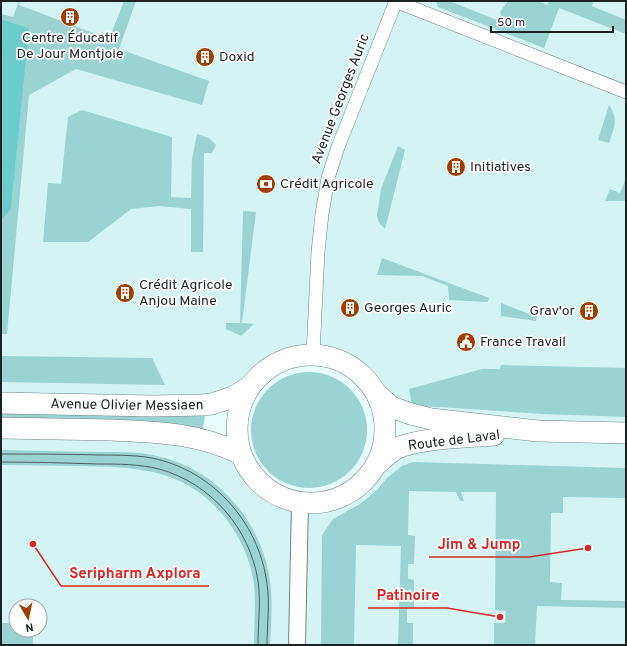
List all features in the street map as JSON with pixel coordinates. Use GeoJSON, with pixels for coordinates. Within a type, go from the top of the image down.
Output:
{"type":"FeatureCollection","features":[{"type":"Feature","properties":{"kind":"main road"},"geometry":{"type":"LineString","coordinates":[[312,354],[331,357],[348,364],[366,378],[377,394],[385,415],[386,430],[384,444],[376,466],[368,477],[359,485],[341,497],[321,502],[300,502],[284,498],[267,488],[253,475],[241,454],[237,439],[237,424],[239,408],[249,387],[256,378],[274,364],[295,356],[312,354]]}},
{"type":"Feature","properties":{"kind":"main road","name":"Avenue Olivier Messiaen"},"geometry":{"type":"LineString","coordinates":[[1,403],[159,406],[202,405],[212,404],[233,397],[249,387]]}},
{"type":"Feature","properties":{"kind":"main road","name":"Route de Laval"},"geometry":{"type":"LineString","coordinates":[[377,394],[391,407],[411,414],[431,418],[538,431],[626,433]]}},
{"type":"Feature","properties":{"kind":"main road","name":"Avenue Olivier Messiaen"},"geometry":{"type":"LineString","coordinates":[[1,428],[100,430],[170,434],[206,440],[241,454]]}},
{"type":"Feature","properties":{"kind":"main road","name":"Route de Laval"},"geometry":{"type":"LineString","coordinates":[[376,466],[396,449],[426,441],[538,431]]}},
{"type":"Feature","properties":{"kind":"street"},"geometry":{"type":"LineString","coordinates":[[396,1],[626,92]]}},
{"type":"Feature","properties":{"kind":"street","name":"Avenue Georges Auric"},"geometry":{"type":"LineString","coordinates":[[312,354],[318,252],[328,178],[338,147],[396,1]]}},
{"type":"Feature","properties":{"kind":"street"},"geometry":{"type":"LineString","coordinates":[[297,645],[300,502]]}},
{"type":"Feature","properties":{"kind":"shaded area"},"geometry":{"type":"Polygon","coordinates":[[[1,1],[626,1],[626,645],[1,645],[1,430],[101,430],[241,454],[253,475],[267,488],[290,501],[310,503],[332,500],[349,493],[368,477],[376,466],[396,449],[535,432],[431,419],[377,394],[366,378],[348,364],[331,357],[313,354],[295,356],[274,364],[256,378],[249,387],[212,404],[1,403],[1,1]]]}},
{"type":"Feature","properties":{"kind":"shaded area"},"geometry":{"type":"Polygon","coordinates":[[[19,1],[19,5],[109,39],[124,1],[136,1],[119,49],[209,81],[202,105],[76,69],[29,95],[7,334],[1,334],[1,221],[11,209],[28,28],[1,19],[1,14],[13,17],[19,1]]]}},
{"type":"Feature","properties":{"kind":"shaded area"},"geometry":{"type":"Polygon","coordinates":[[[436,1],[449,1],[502,22],[503,20],[500,12],[508,1],[538,1],[547,5],[549,1],[594,1],[592,6],[626,20],[626,34],[559,8],[544,48],[438,7],[436,1]]]}},
{"type":"Feature","properties":{"kind":"shaded area"},"geometry":{"type":"Polygon","coordinates":[[[1,19],[29,28],[11,209],[1,221],[1,19]]]}},
{"type":"Feature","properties":{"kind":"shaded area"},"geometry":{"type":"Polygon","coordinates":[[[609,105],[614,115],[615,124],[609,143],[598,140],[609,105]]]}},
{"type":"Feature","properties":{"kind":"shaded area"},"geometry":{"type":"Polygon","coordinates":[[[82,110],[172,137],[171,197],[191,198],[192,159],[197,134],[209,138],[216,145],[212,153],[204,153],[203,252],[191,252],[191,209],[159,206],[131,209],[88,242],[43,242],[48,183],[61,184],[68,117],[82,110]]]}},
{"type":"Feature","properties":{"kind":"shaded area"},"geometry":{"type":"Polygon","coordinates":[[[398,146],[405,150],[385,229],[379,223],[377,216],[381,189],[398,146]]]}},
{"type":"Feature","properties":{"kind":"shaded area"},"geometry":{"type":"Polygon","coordinates":[[[626,178],[626,201],[605,201],[610,189],[620,193],[626,178]]]}},
{"type":"Feature","properties":{"kind":"shaded area"},"geometry":{"type":"Polygon","coordinates":[[[243,211],[256,212],[242,323],[254,324],[241,336],[226,329],[226,323],[240,323],[243,211]]]}},
{"type":"Feature","properties":{"kind":"shaded area"},"geometry":{"type":"Polygon","coordinates":[[[382,258],[489,298],[488,302],[449,300],[448,286],[422,276],[377,275],[382,258]]]}},
{"type":"Feature","properties":{"kind":"shaded area"},"geometry":{"type":"Polygon","coordinates":[[[501,303],[537,317],[536,321],[501,316],[501,303]]]}},
{"type":"Feature","properties":{"kind":"shaded area"},"geometry":{"type":"Polygon","coordinates":[[[1,356],[152,358],[165,385],[1,382],[1,356]]]}},
{"type":"Feature","properties":{"kind":"shaded area"},"geometry":{"type":"Polygon","coordinates":[[[501,365],[626,368],[626,417],[543,414],[412,406],[409,389],[482,369],[500,369],[501,365]]]}},
{"type":"Feature","properties":{"kind":"shaded area"},"geometry":{"type":"Polygon","coordinates":[[[309,372],[320,373],[331,377],[350,389],[362,408],[366,419],[366,441],[362,452],[350,471],[331,483],[320,487],[309,488],[298,487],[287,483],[268,471],[256,452],[252,441],[251,430],[252,419],[256,408],[268,389],[287,377],[298,373],[309,372]]]}},
{"type":"Feature","properties":{"kind":"shaded area"},"geometry":{"type":"Polygon","coordinates":[[[1,407],[206,409],[202,435],[1,424],[1,407]]]}},
{"type":"Feature","properties":{"kind":"shaded area"},"geometry":{"type":"Polygon","coordinates":[[[1,450],[118,452],[144,454],[161,457],[182,464],[201,474],[219,487],[234,502],[247,520],[258,539],[265,560],[270,581],[272,605],[270,645],[254,645],[255,607],[253,575],[241,543],[227,520],[212,503],[196,490],[161,474],[143,470],[102,467],[1,465],[1,450]]]}},
{"type":"Feature","properties":{"kind":"shaded area"},"geometry":{"type":"Polygon","coordinates":[[[413,462],[626,468],[626,498],[563,497],[563,513],[551,513],[550,582],[562,583],[561,600],[626,601],[626,608],[537,606],[535,645],[494,645],[494,623],[505,623],[506,611],[495,610],[496,492],[461,492],[464,501],[460,501],[456,492],[409,491],[408,535],[415,536],[414,564],[408,564],[408,579],[414,580],[414,608],[407,608],[407,623],[413,623],[413,645],[398,645],[401,546],[356,545],[354,645],[321,645],[322,535],[333,519],[360,504],[402,466],[413,462]]]}},
{"type":"Feature","properties":{"kind":"shaded area"},"geometry":{"type":"Polygon","coordinates":[[[1,623],[8,623],[8,638],[33,638],[33,644],[1,644],[1,623]]]}},
{"type":"Feature","properties":{"kind":"tram line"},"geometry":{"type":"LineString","coordinates":[[1,454],[116,455],[146,457],[169,463],[191,472],[210,485],[228,501],[242,519],[254,539],[262,561],[268,592],[267,645]]}},
{"type":"Feature","properties":{"kind":"tram line"},"geometry":{"type":"LineString","coordinates":[[1,462],[121,464],[144,466],[159,469],[178,476],[195,485],[211,497],[237,526],[254,562],[259,589],[258,645]]}},
{"type":"Feature","properties":{"kind":"place","name":"Centre Éducatif De Jour Montjoie"},"geometry":{"type":"Point","coordinates":[70,17]}},
{"type":"Feature","properties":{"kind":"place","name":"Doxid"},"geometry":{"type":"Point","coordinates":[205,57]}},
{"type":"Feature","properties":{"kind":"place","name":"Initiatives"},"geometry":{"type":"Point","coordinates":[456,167]}},
{"type":"Feature","properties":{"kind":"place","name":"Crédit Agricole"},"geometry":{"type":"Point","coordinates":[266,184]}},
{"type":"Feature","properties":{"kind":"place","name":"Crédit Agricole Anjou Maine"},"geometry":{"type":"Point","coordinates":[125,293]}},
{"type":"Feature","properties":{"kind":"place","name":"Georges Auric"},"geometry":{"type":"Point","coordinates":[350,308]}},
{"type":"Feature","properties":{"kind":"place","name":"Grav'or"},"geometry":{"type":"Point","coordinates":[589,311]}},
{"type":"Feature","properties":{"kind":"place","name":"France Travail"},"geometry":{"type":"Point","coordinates":[466,342]}},
{"type":"Feature","properties":{"kind":"place","name":"Seripharm Axplora"},"geometry":{"type":"Point","coordinates":[33,544]}},
{"type":"Feature","properties":{"kind":"place","name":"Jim & Jump"},"geometry":{"type":"Point","coordinates":[588,548]}},
{"type":"Feature","properties":{"kind":"place","name":"Patinoire"},"geometry":{"type":"Point","coordinates":[500,617]}}]}
